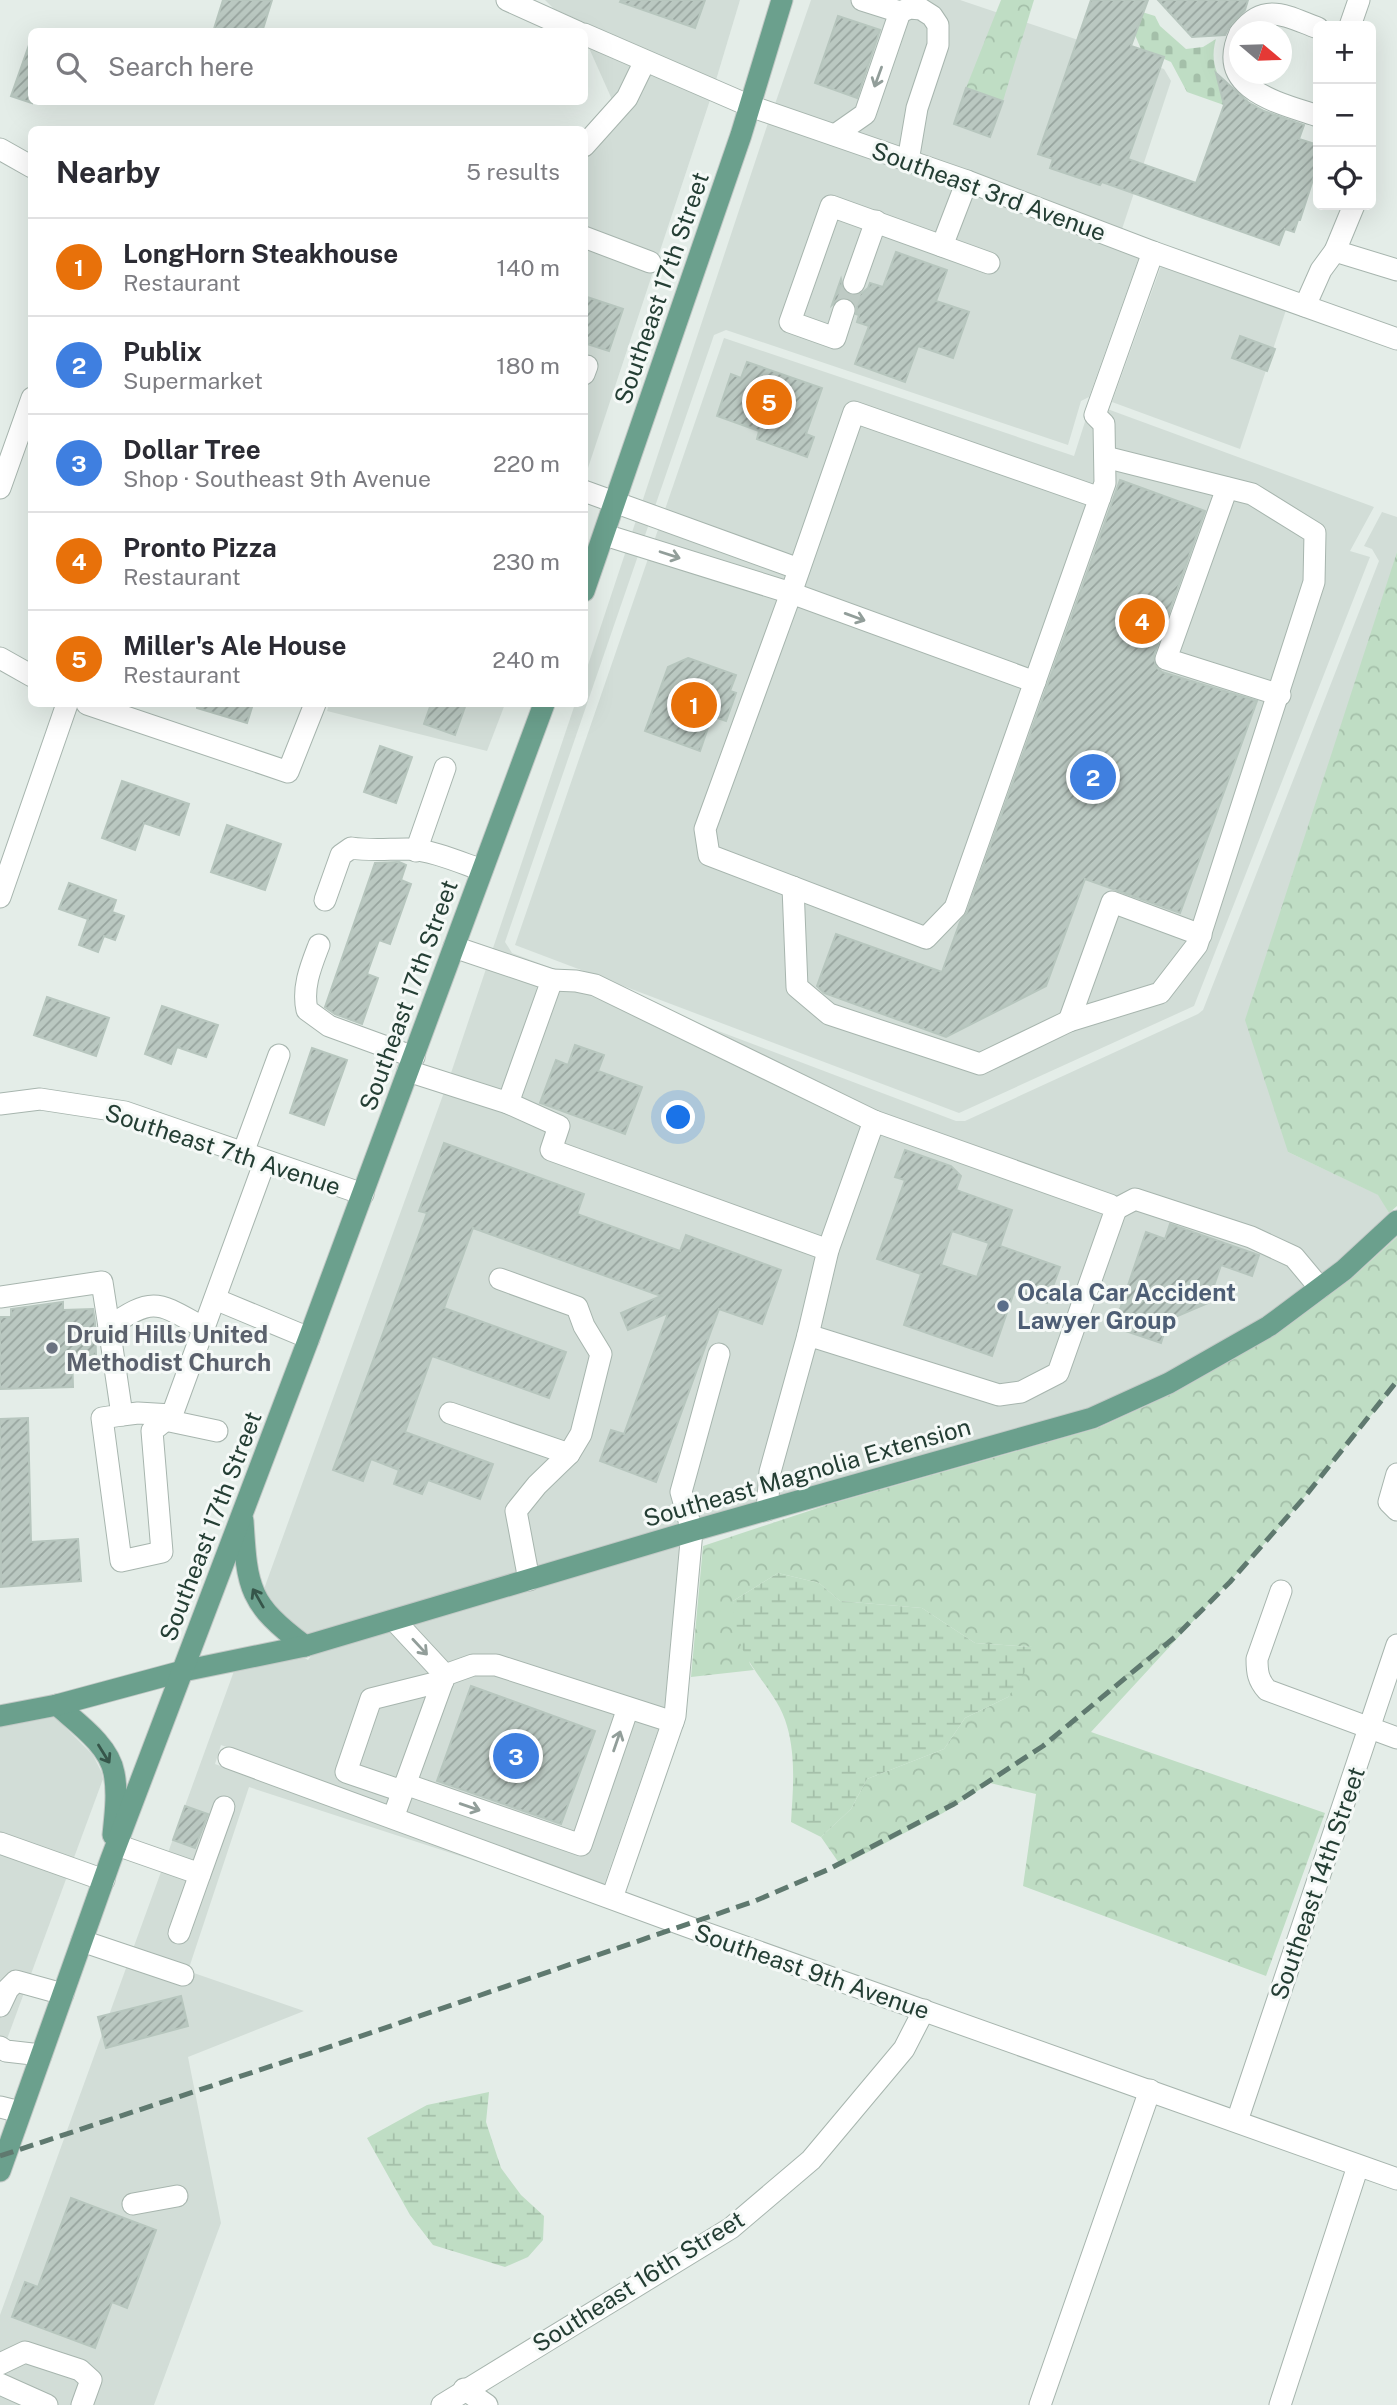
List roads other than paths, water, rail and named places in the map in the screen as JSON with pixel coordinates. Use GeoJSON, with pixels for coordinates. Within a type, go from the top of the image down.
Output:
{"type":"FeatureCollection","features":[{"type":"Feature","properties":{"kind":"main road","name":"Southeast 17th Street"},"geometry":{"type":"LineString","coordinates":[[588,580],[750,106],[782,0]]}},
{"type":"Feature","properties":{"kind":"main road","name":"Southeast 17th Street"},"geometry":{"type":"LineString","coordinates":[[0,2171],[10,2110],[41,2055],[114,1852],[363,1194],[543,707]]}},
{"type":"Feature","properties":{"kind":"main road","name":"Southeast Magnolia Extension"},"geometry":{"type":"LineString","coordinates":[[0,1716],[57,1705],[183,1671],[305,1646],[692,1531],[1092,1418],[1169,1383],[1269,1326],[1344,1270],[1397,1221]]}},
{"type":"Feature","properties":{"kind":"main road"},"geometry":{"type":"LineString","coordinates":[[243,1512],[246,1569],[254,1596],[275,1624],[305,1646]]}},
{"type":"Feature","properties":{"kind":"main road"},"geometry":{"type":"LineString","coordinates":[[57,1705],[103,1749],[114,1771],[114,1852]]}},
{"type":"Feature","properties":{"kind":"street"},"geometry":{"type":"LineString","coordinates":[[507,0],[569,28]]}},
{"type":"Feature","properties":{"kind":"street"},"geometry":{"type":"LineString","coordinates":[[862,0],[900,12],[921,9],[932,16],[938,25],[939,45],[917,108],[908,161]]}},
{"type":"Feature","properties":{"kind":"street"},"geometry":{"type":"LineString","coordinates":[[1352,21],[1359,0]]}},
{"type":"Feature","properties":{"kind":"street"},"geometry":{"type":"LineString","coordinates":[[835,135],[865,114],[900,12]]}},
{"type":"Feature","properties":{"kind":"street"},"geometry":{"type":"LineString","coordinates":[[1250,21],[1263,13],[1278,13],[1313,26]]}},
{"type":"Feature","properties":{"kind":"street","name":"Southeast 3rd Avenue"},"geometry":{"type":"LineString","coordinates":[[588,36],[750,106],[967,181],[1153,252],[1397,339]]}},
{"type":"Feature","properties":{"kind":"street"},"geometry":{"type":"LineString","coordinates":[[588,142],[627,98],[645,61]]}},
{"type":"Feature","properties":{"kind":"street"},"geometry":{"type":"LineString","coordinates":[[1245,84],[1262,95],[1313,114]]}},
{"type":"Feature","properties":{"kind":"street"},"geometry":{"type":"LineString","coordinates":[[886,153],[917,108]]}},
{"type":"Feature","properties":{"kind":"street"},"geometry":{"type":"LineString","coordinates":[[0,149],[28,165]]}},
{"type":"Feature","properties":{"kind":"street"},"geometry":{"type":"LineString","coordinates":[[942,246],[967,181]]}},
{"type":"Feature","properties":{"kind":"street"},"geometry":{"type":"LineString","coordinates":[[844,310],[835,338],[790,322],[831,206],[989,262]]}},
{"type":"Feature","properties":{"kind":"street"},"geometry":{"type":"LineString","coordinates":[[1305,306],[1321,270],[1335,251],[1352,210]]}},
{"type":"Feature","properties":{"kind":"street"},"geometry":{"type":"LineString","coordinates":[[854,283],[876,221]]}},
{"type":"Feature","properties":{"kind":"street"},"geometry":{"type":"LineString","coordinates":[[588,239],[650,262]]}},
{"type":"Feature","properties":{"kind":"street"},"geometry":{"type":"LineString","coordinates":[[1335,251],[1397,271]]}},
{"type":"Feature","properties":{"kind":"street"},"geometry":{"type":"LineString","coordinates":[[1100,498],[854,412],[705,829],[709,855],[926,938],[955,908],[1105,484],[1104,424],[1095,415],[1153,252]]}},
{"type":"Feature","properties":{"kind":"street"},"geometry":{"type":"LineString","coordinates":[[0,488],[28,409]]}},
{"type":"Feature","properties":{"kind":"street"},"geometry":{"type":"LineString","coordinates":[[793,887],[797,987],[829,1014],[980,1064],[1069,1021],[1160,993],[1197,945],[1314,582],[1315,533],[1252,494],[1105,457]]}},
{"type":"Feature","properties":{"kind":"street"},"geometry":{"type":"LineString","coordinates":[[1227,488],[1166,659],[1279,695]]}},
{"type":"Feature","properties":{"kind":"street"},"geometry":{"type":"LineString","coordinates":[[588,492],[799,569]]}},
{"type":"Feature","properties":{"kind":"street"},"geometry":{"type":"LineString","coordinates":[[605,535],[791,593],[1035,682]]}},
{"type":"Feature","properties":{"kind":"street"},"geometry":{"type":"LineString","coordinates":[[0,658],[28,674]]}},
{"type":"Feature","properties":{"kind":"street"},"geometry":{"type":"LineString","coordinates":[[0,897],[66,707]]}},
{"type":"Feature","properties":{"kind":"street"},"geometry":{"type":"LineString","coordinates":[[96,707],[288,772],[314,707]]}},
{"type":"Feature","properties":{"kind":"street"},"geometry":{"type":"LineString","coordinates":[[416,851],[445,768]]}},
{"type":"Feature","properties":{"kind":"street"},"geometry":{"type":"LineString","coordinates":[[325,901],[341,855],[351,848],[434,854],[482,870]]}},
{"type":"Feature","properties":{"kind":"street"},"geometry":{"type":"LineString","coordinates":[[1069,1021],[1112,902],[1201,935]]}},
{"type":"Feature","properties":{"kind":"street"},"geometry":{"type":"LineString","coordinates":[[319,945],[307,980],[304,999],[307,1010],[330,1026],[411,1064],[559,1126],[551,1150],[828,1250]]}},
{"type":"Feature","properties":{"kind":"street"},"geometry":{"type":"LineString","coordinates":[[454,947],[552,980],[595,985],[874,1121],[1116,1209]]}},
{"type":"Feature","properties":{"kind":"street"},"geometry":{"type":"LineString","coordinates":[[508,1103],[552,980]]}},
{"type":"Feature","properties":{"kind":"street"},"geometry":{"type":"LineString","coordinates":[[243,1153],[279,1055]]}},
{"type":"Feature","properties":{"kind":"street","name":"Southeast 7th Avenue"},"geometry":{"type":"LineString","coordinates":[[0,1104],[40,1099],[125,1112],[363,1194]]}},
{"type":"Feature","properties":{"kind":"street"},"geometry":{"type":"LineString","coordinates":[[767,1510],[770,1472],[808,1335],[828,1250],[874,1121]]}},
{"type":"Feature","properties":{"kind":"street"},"geometry":{"type":"LineString","coordinates":[[217,1431],[169,1417],[138,1413],[102,1418],[121,1560],[162,1552],[152,1431],[169,1417],[265,1161]]}},
{"type":"Feature","properties":{"kind":"street"},"geometry":{"type":"LineString","coordinates":[[808,1335],[999,1395],[1021,1392],[1058,1373],[1116,1209],[1135,1199],[1251,1237],[1294,1257],[1320,1288]]}},
{"type":"Feature","properties":{"kind":"street"},"geometry":{"type":"LineString","coordinates":[[500,1279],[577,1307],[584,1326],[601,1354],[581,1434],[569,1454],[537,1485],[516,1511],[529,1580]]}},
{"type":"Feature","properties":{"kind":"street"},"geometry":{"type":"LineString","coordinates":[[0,1297],[103,1282],[122,1415]]}},
{"type":"Feature","properties":{"kind":"street"},"geometry":{"type":"LineString","coordinates":[[215,1299],[309,1338]]}},
{"type":"Feature","properties":{"kind":"street"},"geometry":{"type":"LineString","coordinates":[[110,1326],[134,1309],[146,1305],[168,1309],[204,1328]]}},
{"type":"Feature","properties":{"kind":"street"},"geometry":{"type":"LineString","coordinates":[[612,1898],[673,1722],[692,1531],[681,1492],[719,1354]]}},
{"type":"Feature","properties":{"kind":"street"},"geometry":{"type":"LineString","coordinates":[[450,1413],[569,1454]]}},
{"type":"Feature","properties":{"kind":"street"},"geometry":{"type":"LineString","coordinates":[[1397,1474],[1389,1497],[1397,1510]]}},
{"type":"Feature","properties":{"kind":"street"},"geometry":{"type":"LineString","coordinates":[[1281,1591],[1257,1659],[1257,1670],[1263,1685],[1267,1690],[1397,1738]]}},
{"type":"Feature","properties":{"kind":"street"},"geometry":{"type":"LineString","coordinates":[[394,1620],[444,1678]]}},
{"type":"Feature","properties":{"kind":"street","name":"Southeast 14th Street"},"geometry":{"type":"LineString","coordinates":[[1237,2121],[1397,1645]]}},
{"type":"Feature","properties":{"kind":"street"},"geometry":{"type":"LineString","coordinates":[[628,1708],[581,1845],[346,1772],[371,1699],[444,1678],[473,1665],[496,1665],[673,1722]]}},
{"type":"Feature","properties":{"kind":"street"},"geometry":{"type":"LineString","coordinates":[[393,1818],[444,1678]]}},
{"type":"Feature","properties":{"kind":"street","name":"Southeast 9th Avenue"},"geometry":{"type":"LineString","coordinates":[[229,1758],[1397,2179]]}},
{"type":"Feature","properties":{"kind":"street"},"geometry":{"type":"LineString","coordinates":[[179,1934],[224,1807]]}},
{"type":"Feature","properties":{"kind":"street"},"geometry":{"type":"LineString","coordinates":[[0,1843],[104,1880]]}},
{"type":"Feature","properties":{"kind":"street"},"geometry":{"type":"LineString","coordinates":[[114,1852],[200,1874]]}},
{"type":"Feature","properties":{"kind":"street"},"geometry":{"type":"LineString","coordinates":[[82,1941],[183,1975]]}},
{"type":"Feature","properties":{"kind":"street"},"geometry":{"type":"LineString","coordinates":[[0,2006],[8,1989],[16,1981],[63,1994]]}},
{"type":"Feature","properties":{"kind":"street","name":"Southeast 16th Street"},"geometry":{"type":"LineString","coordinates":[[442,2405],[464,2389],[731,2228],[811,2160],[904,2049],[924,2010]]}},
{"type":"Feature","properties":{"kind":"street"},"geometry":{"type":"LineString","coordinates":[[0,2047],[6,2051],[41,2055]]}},
{"type":"Feature","properties":{"kind":"street"},"geometry":{"type":"LineString","coordinates":[[1040,2405],[1150,2090]]}},
{"type":"Feature","properties":{"kind":"street"},"geometry":{"type":"LineString","coordinates":[[1280,2405],[1358,2166]]}},
{"type":"Feature","properties":{"kind":"street"},"geometry":{"type":"LineString","coordinates":[[133,2204],[177,2196]]}},
{"type":"Feature","properties":{"kind":"street"},"geometry":{"type":"LineString","coordinates":[[0,2364],[26,2352],[80,2370],[91,2380],[82,2405]]}},
{"type":"Feature","properties":{"kind":"street"},"geometry":{"type":"LineString","coordinates":[[0,2384],[47,2405]]}},
{"type":"Feature","properties":{"kind":"street"},"geometry":{"type":"LineString","coordinates":[[464,2389],[487,2405]]}},
{"type":"Feature","properties":{"kind":"tunnel"},"geometry":{"type":"LineString","coordinates":[[844,310],[854,283]]}},
{"type":"Feature","properties":{"kind":"railway"},"geometry":{"type":"LineString","coordinates":[[0,2156],[755,1901],[827,1870],[954,1804],[1043,1746],[1175,1637],[1230,1582],[1303,1499],[1397,1381]]}},
{"type":"Feature","properties":{"kind":"place","name":"Miller's Ale House"},"geometry":{"type":"Point","coordinates":[769,402]}},
{"type":"Feature","properties":{"kind":"place","name":"Pronto Pizza"},"geometry":{"type":"Point","coordinates":[1142,621]}},
{"type":"Feature","properties":{"kind":"place","name":"LongHorn Steakhouse"},"geometry":{"type":"Point","coordinates":[694,705]}},
{"type":"Feature","properties":{"kind":"place","name":"Publix"},"geometry":{"type":"Point","coordinates":[1093,777]}},
{"type":"Feature","properties":{"kind":"place","name":"Ocala Car Accident Lawyer Group"},"geometry":{"type":"Point","coordinates":[1003,1306]}},
{"type":"Feature","properties":{"kind":"place","name":"Druid Hills United Methodist Church"},"geometry":{"type":"Point","coordinates":[52,1348]}},
{"type":"Feature","properties":{"kind":"place","name":"Dollar Tree"},"geometry":{"type":"Point","coordinates":[516,1756]}}]}
